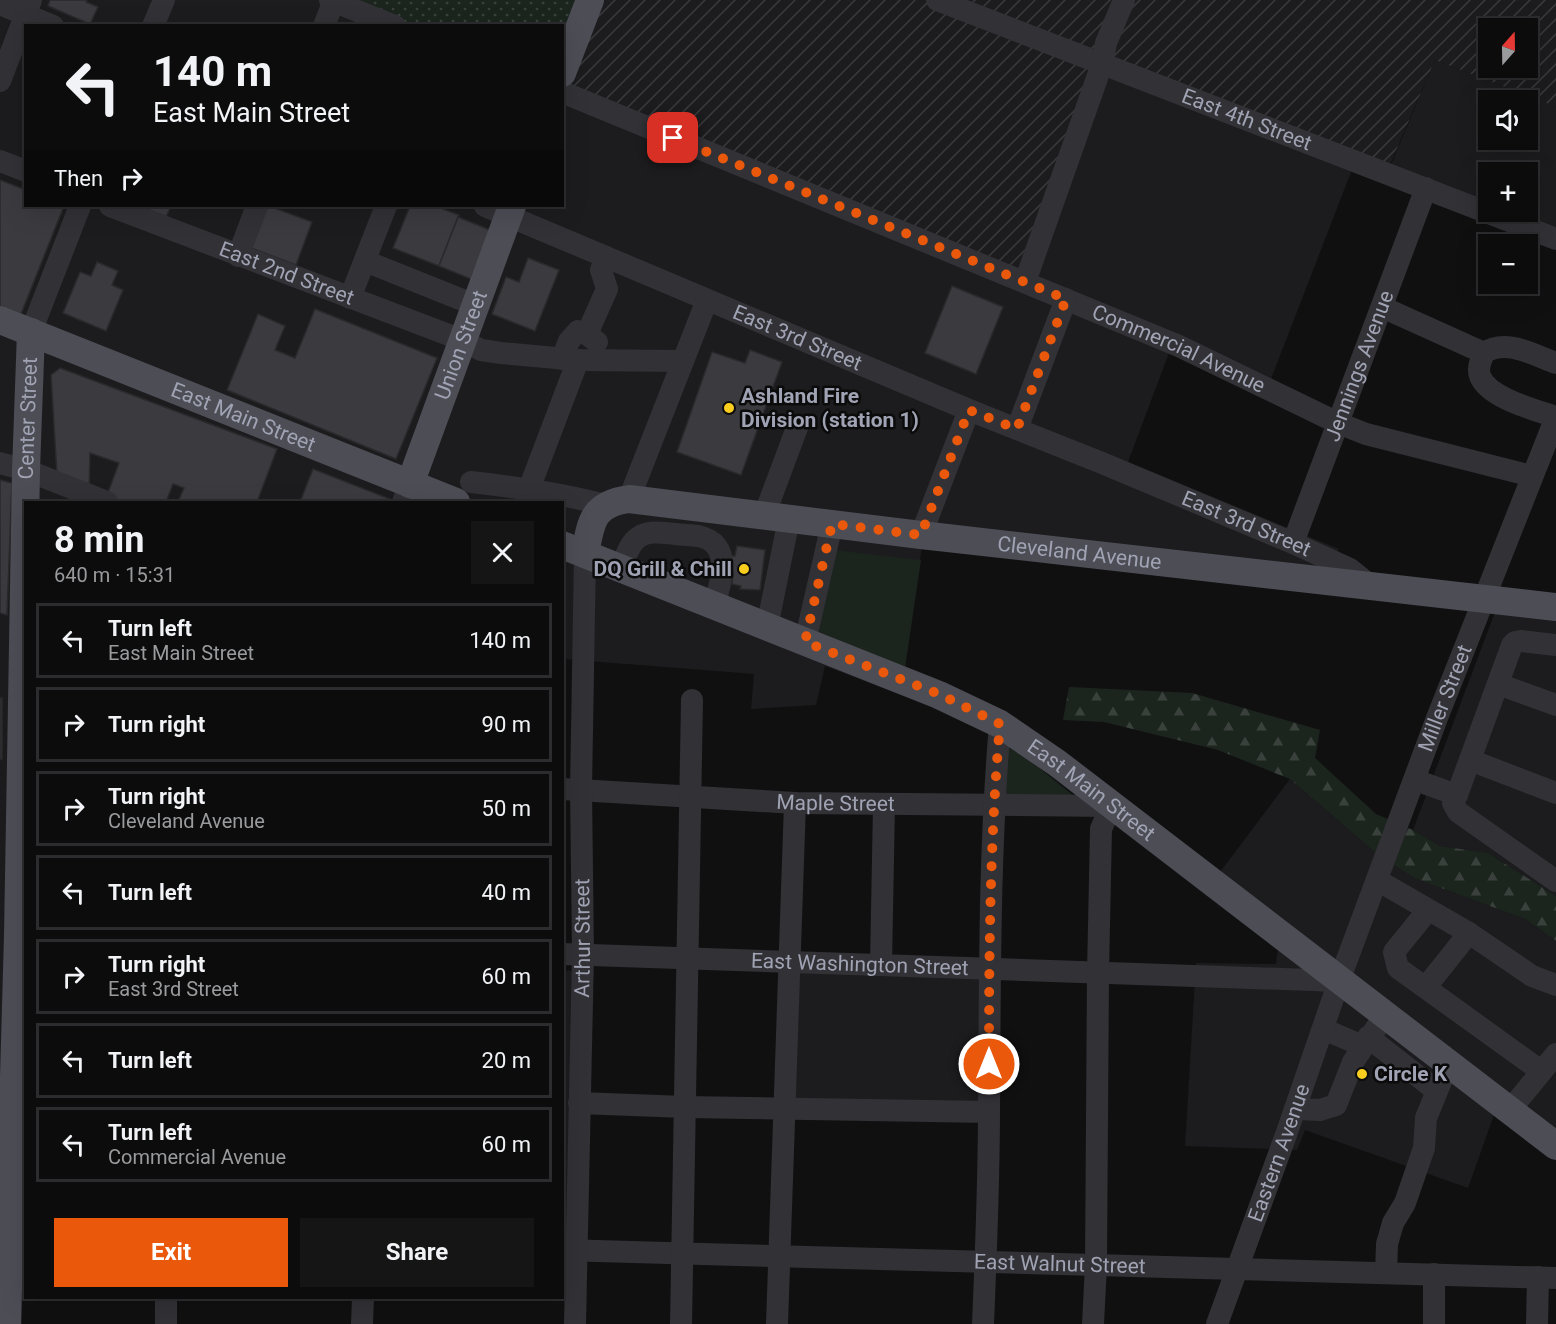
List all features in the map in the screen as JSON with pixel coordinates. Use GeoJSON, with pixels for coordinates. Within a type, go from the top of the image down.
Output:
{"type":"FeatureCollection","features":[{"type":"Feature","properties":{"kind":"main road"},"geometry":{"type":"LineString","coordinates":[[564,68],[590,0]]}},
{"type":"Feature","properties":{"kind":"main road","name":"Union Street"},"geometry":{"type":"LineString","coordinates":[[406,493],[475,305],[502,209]]}},
{"type":"Feature","properties":{"kind":"main road","name":"East Main Street"},"geometry":{"type":"LineString","coordinates":[[0,320],[406,493],[464,492]]}},
{"type":"Feature","properties":{"kind":"main road","name":"Center Street"},"geometry":{"type":"LineString","coordinates":[[7,1324],[11,1234],[19,1165],[20,1088],[15,935],[23,777],[23,692],[13,467],[31,332]]}},
{"type":"Feature","properties":{"kind":"main road"},"geometry":{"type":"LineString","coordinates":[[574,549],[590,528],[595,516],[617,502]]}},
{"type":"Feature","properties":{"kind":"main road","name":"Cleveland Avenue"},"geometry":{"type":"LineString","coordinates":[[617,502],[776,517],[1556,607]]}},
{"type":"Feature","properties":{"kind":"main road","name":"East Main Street"},"geometry":{"type":"LineString","coordinates":[[574,549],[939,694],[1000,724],[1057,763],[1339,981],[1372,1033],[1448,1064],[1556,1146]]}},
{"type":"Feature","properties":{"kind":"street"},"geometry":{"type":"LineString","coordinates":[[154,24],[164,0]]}},
{"type":"Feature","properties":{"kind":"street"},"geometry":{"type":"LineString","coordinates":[[325,24],[333,0],[390,24]]}},
{"type":"Feature","properties":{"kind":"street","name":"East 4th Street"},"geometry":{"type":"LineString","coordinates":[[937,0],[1556,239]]}},
{"type":"Feature","properties":{"kind":"street"},"geometry":{"type":"LineString","coordinates":[[1025,282],[1102,63],[1106,43],[1124,0]]}},
{"type":"Feature","properties":{"kind":"street"},"geometry":{"type":"LineString","coordinates":[[0,4],[28,7],[50,24]]}},
{"type":"Feature","properties":{"kind":"street"},"geometry":{"type":"LineString","coordinates":[[0,81],[28,7]]}},
{"type":"Feature","properties":{"kind":"street","name":"Commercial Avenue"},"geometry":{"type":"LineString","coordinates":[[564,93],[1179,346],[1338,423],[1384,440],[1532,476]]}},
{"type":"Feature","properties":{"kind":"street"},"geometry":{"type":"LineString","coordinates":[[0,161],[24,170]]}},
{"type":"Feature","properties":{"kind":"street","name":"Jennings Avenue"},"geometry":{"type":"LineString","coordinates":[[1293,543],[1426,188]]}},
{"type":"Feature","properties":{"kind":"street","name":"Center Street"},"geometry":{"type":"LineString","coordinates":[[31,332],[80,207]]}},
{"type":"Feature","properties":{"kind":"street","name":"East 2nd Street"},"geometry":{"type":"LineString","coordinates":[[113,207],[462,340],[481,350],[570,359],[683,361]]}},
{"type":"Feature","properties":{"kind":"street"},"geometry":{"type":"LineString","coordinates":[[238,256],[256,207]]}},
{"type":"Feature","properties":{"kind":"street"},"geometry":{"type":"LineString","coordinates":[[350,298],[386,207]]}},
{"type":"Feature","properties":{"kind":"street","name":"East 3rd Street"},"geometry":{"type":"LineString","coordinates":[[502,209],[707,300],[1293,543],[1350,569],[1371,586]]}},
{"type":"Feature","properties":{"kind":"street"},"geometry":{"type":"LineString","coordinates":[[587,334],[607,289],[601,270],[606,256]]}},
{"type":"Feature","properties":{"kind":"street"},"geometry":{"type":"LineString","coordinates":[[365,261],[475,305]]}},
{"type":"Feature","properties":{"kind":"street"},"geometry":{"type":"LineString","coordinates":[[1017,429],[1066,299]]}},
{"type":"Feature","properties":{"kind":"street"},"geometry":{"type":"LineString","coordinates":[[617,502],[683,361],[707,300]]}},
{"type":"Feature","properties":{"kind":"street"},"geometry":{"type":"LineString","coordinates":[[1382,307],[1484,353]]}},
{"type":"Feature","properties":{"kind":"street"},"geometry":{"type":"LineString","coordinates":[[529,489],[570,359],[573,334],[578,331],[587,334],[599,345],[601,360]]}},
{"type":"Feature","properties":{"kind":"street"},"geometry":{"type":"LineString","coordinates":[[1556,363],[1507,347],[1492,348],[1484,353],[1479,364],[1480,377],[1492,390],[1508,399],[1556,417]]}},
{"type":"Feature","properties":{"kind":"street"},"geometry":{"type":"LineString","coordinates":[[921,535],[969,410]]}},
{"type":"Feature","properties":{"kind":"street","name":"Miller Street"},"geometry":{"type":"LineString","coordinates":[[1339,981],[1483,600],[1556,417]]}},
{"type":"Feature","properties":{"kind":"street"},"geometry":{"type":"LineString","coordinates":[[767,627],[776,517],[798,425]]}},
{"type":"Feature","properties":{"kind":"street"},"geometry":{"type":"LineString","coordinates":[[13,467],[104,501]]}},
{"type":"Feature","properties":{"kind":"street","name":"Cleveland Avenue"},"geometry":{"type":"LineString","coordinates":[[464,492],[529,489],[617,502]]}},
{"type":"Feature","properties":{"kind":"street"},"geometry":{"type":"LineString","coordinates":[[805,642],[832,524]]}},
{"type":"Feature","properties":{"kind":"street"},"geometry":{"type":"LineString","coordinates":[[621,569],[637,537],[647,533],[699,536],[716,547],[722,561],[723,576],[714,606]]}},
{"type":"Feature","properties":{"kind":"street","name":"Arthur Street"},"geometry":{"type":"LineString","coordinates":[[574,549],[573,954],[579,1103],[570,1250],[575,1324]]}},
{"type":"Feature","properties":{"kind":"street"},"geometry":{"type":"LineString","coordinates":[[1556,645],[1515,642],[1453,803],[1458,812],[1556,881]]}},
{"type":"Feature","properties":{"kind":"street"},"geometry":{"type":"LineString","coordinates":[[1498,684],[1556,705]]}},
{"type":"Feature","properties":{"kind":"street"},"geometry":{"type":"LineString","coordinates":[[681,1324],[692,700]]}},
{"type":"Feature","properties":{"kind":"street"},"geometry":{"type":"LineString","coordinates":[[984,1324],[993,806],[1000,724]]}},
{"type":"Feature","properties":{"kind":"street"},"geometry":{"type":"LineString","coordinates":[[1470,760],[1556,793]]}},
{"type":"Feature","properties":{"kind":"street"},"geometry":{"type":"LineString","coordinates":[[1415,780],[1457,795]]}},
{"type":"Feature","properties":{"kind":"street","name":"Maple Street"},"geometry":{"type":"LineString","coordinates":[[572,789],[795,803],[1111,806]]}},
{"type":"Feature","properties":{"kind":"street"},"geometry":{"type":"LineString","coordinates":[[777,1324],[795,803]]}},
{"type":"Feature","properties":{"kind":"street"},"geometry":{"type":"LineString","coordinates":[[881,965],[884,804]]}},
{"type":"Feature","properties":{"kind":"street"},"geometry":{"type":"LineString","coordinates":[[1093,1324],[1096,1265],[1101,829],[1111,806]]}},
{"type":"Feature","properties":{"kind":"street"},"geometry":{"type":"LineString","coordinates":[[1377,880],[1469,933],[1532,976],[1556,986]]}},
{"type":"Feature","properties":{"kind":"street"},"geometry":{"type":"LineString","coordinates":[[1428,910],[1394,952],[1398,968],[1549,1062],[1510,1110]]}},
{"type":"Feature","properties":{"kind":"street"},"geometry":{"type":"LineString","coordinates":[[1426,987],[1469,933]]}},
{"type":"Feature","properties":{"kind":"street","name":"East Washington Street"},"geometry":{"type":"LineString","coordinates":[[573,954],[1339,981]]}},
{"type":"Feature","properties":{"kind":"street","name":"Eastern Avenue"},"geometry":{"type":"LineString","coordinates":[[1217,1324],[1296,1109],[1339,981]]}},
{"type":"Feature","properties":{"kind":"street"},"geometry":{"type":"LineString","coordinates":[[1323,1029],[1372,1033],[1437,1091]]}},
{"type":"Feature","properties":{"kind":"street"},"geometry":{"type":"LineString","coordinates":[[1296,1109],[1320,1110],[1336,1105],[1353,1062],[1372,1033]]}},
{"type":"Feature","properties":{"kind":"street"},"geometry":{"type":"LineString","coordinates":[[1386,1273],[1387,1244],[1394,1223],[1405,1203],[1424,1148],[1426,1118],[1448,1064]]}},
{"type":"Feature","properties":{"kind":"street"},"geometry":{"type":"LineString","coordinates":[[579,1103],[989,1112]]}},
{"type":"Feature","properties":{"kind":"street","name":"East Walnut Street"},"geometry":{"type":"LineString","coordinates":[[570,1250],[1547,1278]]}},
{"type":"Feature","properties":{"kind":"street"},"geometry":{"type":"LineString","coordinates":[[1434,1274],[1434,1324]]}},
{"type":"Feature","properties":{"kind":"street"},"geometry":{"type":"LineString","coordinates":[[1536,1324],[1547,1278]]}},
{"type":"Feature","properties":{"kind":"street"},"geometry":{"type":"LineString","coordinates":[[165,1324],[166,1299]]}},
{"type":"Feature","properties":{"kind":"street"},"geometry":{"type":"LineString","coordinates":[[362,1324],[363,1299]]}},
{"type":"Feature","properties":{"kind":"shaded area"},"geometry":{"type":"Polygon","coordinates":[[[0,0],[340,0],[399,24],[24,24],[24,207],[564,207],[564,89],[1106,60],[1390,167],[1435,60],[1512,90],[1478,90],[1478,150],[1538,150],[1538,100],[1556,107],[1556,247],[1538,240],[1538,234],[1523,234],[1493,222],[1538,222],[1538,162],[1478,162],[1478,216],[1353,167],[1264,397],[1169,353],[1128,462],[1339,549],[1324,589],[922,546],[901,695],[825,666],[816,705],[751,709],[754,674],[564,659],[564,501],[24,501],[22,1324],[0,1324],[0,0]]]}},
{"type":"Feature","properties":{"kind":"shaded area"},"geometry":{"type":"Polygon","coordinates":[[[581,0],[1556,0],[1556,107],[1538,100],[1538,90],[1512,90],[1481,78],[1538,78],[1538,18],[1478,18],[1478,77],[1435,60],[1389,167],[1106,60],[1023,278],[564,89],[581,0]]]}},
{"type":"Feature","properties":{"kind":"shaded area"},"geometry":{"type":"Polygon","coordinates":[[[1495,612],[1556,618],[1556,896],[1488,853],[1440,846],[1413,830],[1495,612]]]}},
{"type":"Feature","properties":{"kind":"shaded area"},"geometry":{"type":"Polygon","coordinates":[[[1290,779],[1378,855],[1414,878],[1525,919],[1556,941],[1556,1160],[1495,1112],[1468,1188],[1305,1130],[1297,1150],[1185,1146],[1196,963],[1276,964],[1281,929],[1214,880],[1290,779]]]}},
{"type":"Feature","properties":{"kind":"shaded area"},"geometry":{"type":"Polygon","coordinates":[[[784,964],[992,972],[987,1111],[779,1103],[784,964]]]}},
{"type":"Feature","properties":{"kind":"shaded area"},"geometry":{"type":"Polygon","coordinates":[[[564,970],[579,971],[569,1247],[564,1246],[564,970]]]}},
{"type":"Feature","properties":{"kind":"green space"},"geometry":{"type":"Polygon","coordinates":[[[340,0],[581,0],[564,43],[564,24],[399,24],[340,0]]]}},
{"type":"Feature","properties":{"kind":"green space"},"geometry":{"type":"Polygon","coordinates":[[[833,550],[921,560],[905,668],[817,631],[833,550]]]}},
{"type":"Feature","properties":{"kind":"green space"},"geometry":{"type":"Polygon","coordinates":[[[1069,687],[1192,693],[1320,730],[1315,758],[1376,814],[1413,830],[1440,846],[1488,853],[1556,896],[1556,941],[1525,919],[1414,878],[1378,855],[1290,779],[1218,750],[1104,722],[1063,720],[1069,687]]]}},
{"type":"Feature","properties":{"kind":"green space"},"geometry":{"type":"Polygon","coordinates":[[[1011,745],[1090,809],[1004,808],[1005,751],[1011,745]]]}},
{"type":"Feature","properties":{"kind":"building"},"geometry":{"type":"Polygon","coordinates":[[[50,0],[87,0],[86,2],[98,7],[90,24],[48,6],[50,0]]]}},
{"type":"Feature","properties":{"kind":"building"},"geometry":{"type":"Polygon","coordinates":[[[0,180],[24,189],[24,207],[64,207],[21,314],[0,306],[0,180]]]}},
{"type":"Feature","properties":{"kind":"building"},"geometry":{"type":"Polygon","coordinates":[[[141,207],[171,207],[166,217],[141,207]]]}},
{"type":"Feature","properties":{"kind":"building"},"geometry":{"type":"Polygon","coordinates":[[[262,207],[272,207],[312,222],[296,265],[246,246],[262,207]]]}},
{"type":"Feature","properties":{"kind":"building"},"geometry":{"type":"Polygon","coordinates":[[[410,207],[438,207],[459,215],[439,266],[393,248],[410,207]]]}},
{"type":"Feature","properties":{"kind":"building"},"geometry":{"type":"Polygon","coordinates":[[[458,217],[490,230],[471,279],[439,266],[458,217]]]}},
{"type":"Feature","properties":{"kind":"building"},"geometry":{"type":"Polygon","coordinates":[[[528,258],[559,270],[535,331],[492,314],[506,277],[519,282],[528,258]]]}},
{"type":"Feature","properties":{"kind":"building"},"geometry":{"type":"Polygon","coordinates":[[[97,262],[118,271],[112,285],[123,290],[106,331],[63,313],[80,272],[91,276],[97,262]]]}},
{"type":"Feature","properties":{"kind":"building"},"geometry":{"type":"Polygon","coordinates":[[[952,286],[1003,307],[976,374],[925,353],[952,286]]]}},
{"type":"Feature","properties":{"kind":"building"},"geometry":{"type":"Polygon","coordinates":[[[315,309],[437,358],[396,459],[227,390],[258,314],[285,326],[275,350],[295,358],[315,309]]]}},
{"type":"Feature","properties":{"kind":"building","name":"Ashland Fire Division (station 1)"},"geometry":{"type":"Polygon","coordinates":[[[750,350],[782,362],[741,475],[677,452],[712,352],[745,363],[750,350]]]}},
{"type":"Feature","properties":{"kind":"building"},"geometry":{"type":"Polygon","coordinates":[[[60,368],[277,449],[257,501],[178,501],[184,488],[173,484],[166,501],[115,501],[106,498],[119,463],[90,453],[89,489],[57,475],[51,375],[60,368]]]}},
{"type":"Feature","properties":{"kind":"building"},"geometry":{"type":"Polygon","coordinates":[[[313,469],[390,499],[389,501],[300,501],[313,469]]]}},
{"type":"Feature","properties":{"kind":"building"},"geometry":{"type":"Polygon","coordinates":[[[0,480],[12,483],[7,615],[0,613],[0,480]]]}},
{"type":"Feature","properties":{"kind":"building","name":"DQ Grill & Chill"},"geometry":{"type":"Polygon","coordinates":[[[737,546],[765,550],[760,590],[740,589],[741,586],[732,584],[733,574],[729,556],[735,556],[737,546]]]}},
{"type":"Feature","properties":{"kind":"building"},"geometry":{"type":"Polygon","coordinates":[[[0,698],[2,698],[2,759],[0,759],[0,698]]]}},
{"type":"Feature","properties":{"kind":"place","name":"Ashland Fire Division (station 1)"},"geometry":{"type":"Point","coordinates":[729,408]}},
{"type":"Feature","properties":{"kind":"place","name":"DQ Grill & Chill"},"geometry":{"type":"Point","coordinates":[744,569]}},
{"type":"Feature","properties":{"kind":"place","name":"Circle K"},"geometry":{"type":"Point","coordinates":[1362,1074]}},
{"type":"Feature","properties":{"kind":"route"},"geometry":{"type":"LineString","coordinates":[[673,138],[1066,299],[1017,429],[969,410],[921,535],[832,524],[805,642],[939,694],[1000,724],[993,806],[989,1064]]}}]}
